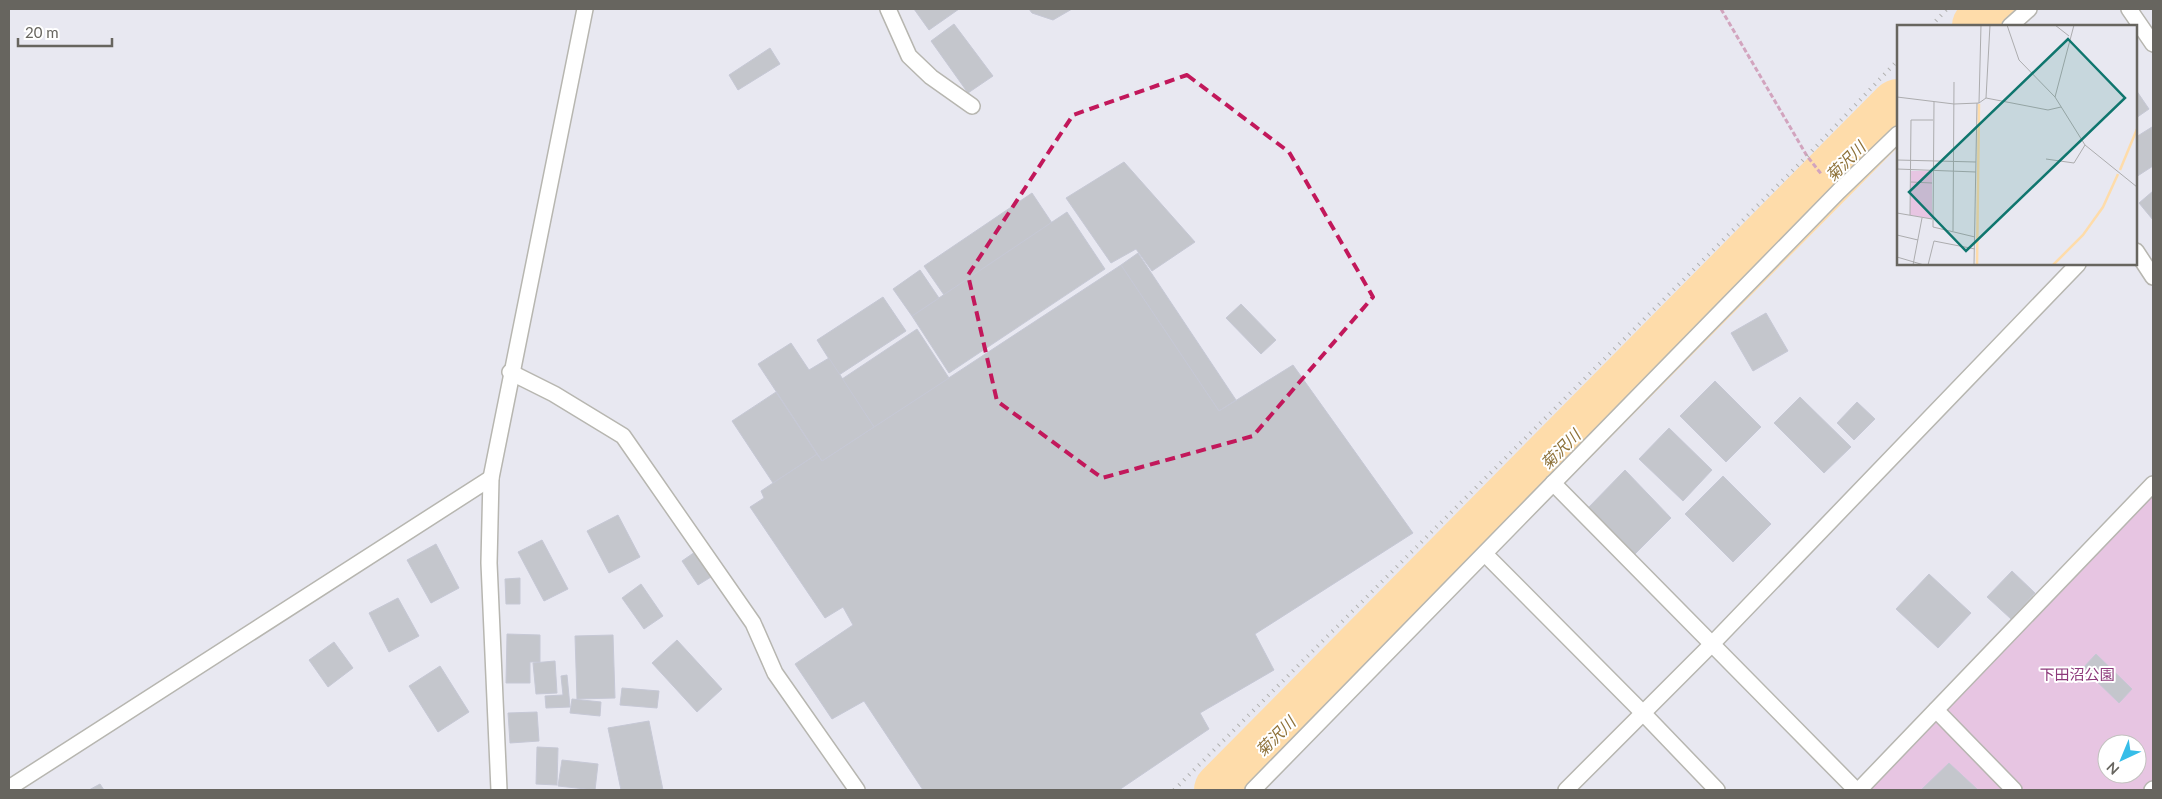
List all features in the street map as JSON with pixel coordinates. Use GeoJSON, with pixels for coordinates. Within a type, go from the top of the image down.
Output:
{"type":"FeatureCollection","features":[{"type":"Feature","properties":{"kind":"street"},"geometry":{"type":"LineString","coordinates":[[499,790],[488,563],[491,478],[510,372],[585,9]]}},
{"type":"Feature","properties":{"kind":"street"},"geometry":{"type":"LineString","coordinates":[[888,9],[909,56],[931,77],[972,106]]}},
{"type":"Feature","properties":{"kind":"street"},"geometry":{"type":"LineString","coordinates":[[2011,25],[2029,9]]}},
{"type":"Feature","properties":{"kind":"street"},"geometry":{"type":"LineString","coordinates":[[2129,9],[2153,44]]}},
{"type":"Feature","properties":{"kind":"street"},"geometry":{"type":"LineString","coordinates":[[1253,790],[1839,191],[1897,135]]}},
{"type":"Feature","properties":{"kind":"street"},"geometry":{"type":"LineString","coordinates":[[2137,253],[2153,277]]}},
{"type":"Feature","properties":{"kind":"street"},"geometry":{"type":"LineString","coordinates":[[1566,790],[1712,644],[2077,265]]}},
{"type":"Feature","properties":{"kind":"street"},"geometry":{"type":"LineString","coordinates":[[510,372],[554,394],[623,436],[753,623],[775,672],[857,790]]}},
{"type":"Feature","properties":{"kind":"street"},"geometry":{"type":"LineString","coordinates":[[9,788],[491,478]]}},
{"type":"Feature","properties":{"kind":"street"},"geometry":{"type":"LineString","coordinates":[[1553,483],[1857,790],[2153,484]]}},
{"type":"Feature","properties":{"kind":"street"},"geometry":{"type":"LineString","coordinates":[[1485,554],[1717,790]]}},
{"type":"Feature","properties":{"kind":"street"},"geometry":{"type":"LineString","coordinates":[[1936,710],[2014,790]]}},
{"type":"Feature","properties":{"kind":"path"},"geometry":{"type":"LineString","coordinates":[[1721,9],[1816,169]]}},
{"type":"Feature","properties":{"kind":"highlighted area"},"geometry":{"type":"Polygon","coordinates":[[[1187,75],[1289,152],[1373,297],[1253,436],[1102,478],[997,401],[968,275],[1073,115],[1187,75]]]}},
{"type":"Feature","properties":{"kind":"green space","name":"下田沼公園"},"geometry":{"type":"Polygon","coordinates":[[[2153,484],[2153,790],[1859,790],[2153,484]]]}},
{"type":"Feature","properties":{"kind":"building"},"geometry":{"type":"Polygon","coordinates":[[[914,9],[959,9],[929,30],[914,9]]]}},
{"type":"Feature","properties":{"kind":"building"},"geometry":{"type":"Polygon","coordinates":[[[1029,9],[1072,9],[1053,20],[1032,13],[1029,9]]]}},
{"type":"Feature","properties":{"kind":"building"},"geometry":{"type":"Polygon","coordinates":[[[954,24],[993,76],[968,93],[931,41],[954,24]]]}},
{"type":"Feature","properties":{"kind":"building"},"geometry":{"type":"Polygon","coordinates":[[[770,48],[780,64],[738,90],[729,75],[770,48]]]}},
{"type":"Feature","properties":{"kind":"building"},"geometry":{"type":"Polygon","coordinates":[[[2137,91],[2149,109],[2137,117],[2137,91]]]}},
{"type":"Feature","properties":{"kind":"building"},"geometry":{"type":"Polygon","coordinates":[[[2152,127],[2153,166],[2137,176],[2137,136],[2152,127]]]}},
{"type":"Feature","properties":{"kind":"building"},"geometry":{"type":"Polygon","coordinates":[[[1124,162],[1195,242],[1152,271],[1136,249],[1111,263],[1066,198],[1124,162]]]}},
{"type":"Feature","properties":{"kind":"building"},"geometry":{"type":"Polygon","coordinates":[[[2153,191],[2153,220],[2139,203],[2153,191]]]}},
{"type":"Feature","properties":{"kind":"building"},"geometry":{"type":"Polygon","coordinates":[[[1032,193],[1052,223],[944,295],[924,266],[1032,193]]]}},
{"type":"Feature","properties":{"kind":"building"},"geometry":{"type":"Polygon","coordinates":[[[1067,212],[1105,269],[949,373],[912,316],[1067,212]]]}},
{"type":"Feature","properties":{"kind":"building"},"geometry":{"type":"Polygon","coordinates":[[[1138,253],[1236,400],[1219,411],[1121,265],[1138,253]]]}},
{"type":"Feature","properties":{"kind":"building"},"geometry":{"type":"Polygon","coordinates":[[[1121,265],[1219,411],[1293,365],[1413,533],[1255,634],[1274,670],[1200,713],[1209,729],[1119,790],[923,790],[864,701],[832,719],[795,664],[853,625],[843,607],[825,618],[750,507],[764,498],[761,491],[817,454],[822,461],[1121,265]]]}},
{"type":"Feature","properties":{"kind":"building"},"geometry":{"type":"Polygon","coordinates":[[[920,270],[939,298],[912,316],[893,289],[920,270]]]}},
{"type":"Feature","properties":{"kind":"building"},"geometry":{"type":"Polygon","coordinates":[[[883,297],[906,331],[839,375],[817,340],[883,297]]]}},
{"type":"Feature","properties":{"kind":"building"},"geometry":{"type":"Polygon","coordinates":[[[1241,304],[1276,340],[1261,354],[1226,318],[1241,304]]]}},
{"type":"Feature","properties":{"kind":"building"},"geometry":{"type":"Polygon","coordinates":[[[1766,313],[1788,351],[1753,371],[1731,333],[1766,313]]]}},
{"type":"Feature","properties":{"kind":"building"},"geometry":{"type":"Polygon","coordinates":[[[917,329],[949,378],[874,427],[842,379],[917,329]]]}},
{"type":"Feature","properties":{"kind":"building"},"geometry":{"type":"Polygon","coordinates":[[[791,343],[809,370],[829,358],[874,427],[822,461],[758,364],[791,343]]]}},
{"type":"Feature","properties":{"kind":"building"},"geometry":{"type":"Polygon","coordinates":[[[1715,381],[1761,427],[1726,462],[1680,416],[1715,381]]]}},
{"type":"Feature","properties":{"kind":"building"},"geometry":{"type":"Polygon","coordinates":[[[776,392],[817,454],[773,483],[732,421],[776,392]]]}},
{"type":"Feature","properties":{"kind":"building"},"geometry":{"type":"Polygon","coordinates":[[[1800,397],[1851,447],[1824,473],[1774,423],[1800,397]]]}},
{"type":"Feature","properties":{"kind":"building"},"geometry":{"type":"Polygon","coordinates":[[[1857,402],[1875,419],[1854,440],[1837,423],[1857,402]]]}},
{"type":"Feature","properties":{"kind":"building"},"geometry":{"type":"Polygon","coordinates":[[[1669,428],[1712,470],[1683,501],[1639,459],[1669,428]]]}},
{"type":"Feature","properties":{"kind":"building"},"geometry":{"type":"Polygon","coordinates":[[[1625,470],[1671,518],[1635,554],[1589,507],[1625,470]]]}},
{"type":"Feature","properties":{"kind":"building"},"geometry":{"type":"Polygon","coordinates":[[[1723,476],[1771,524],[1733,562],[1685,514],[1723,476]]]}},
{"type":"Feature","properties":{"kind":"building"},"geometry":{"type":"Polygon","coordinates":[[[618,515],[640,557],[609,573],[587,531],[618,515]]]}},
{"type":"Feature","properties":{"kind":"building"},"geometry":{"type":"Polygon","coordinates":[[[542,540],[568,589],[544,601],[518,552],[542,540]]]}},
{"type":"Feature","properties":{"kind":"building"},"geometry":{"type":"Polygon","coordinates":[[[436,544],[459,588],[431,603],[407,560],[436,544]]]}},
{"type":"Feature","properties":{"kind":"building"},"geometry":{"type":"Polygon","coordinates":[[[695,552],[711,577],[698,585],[682,561],[695,552]]]}},
{"type":"Feature","properties":{"kind":"building"},"geometry":{"type":"Polygon","coordinates":[[[2012,571],[2035,593],[2011,619],[1987,597],[2012,571]]]}},
{"type":"Feature","properties":{"kind":"building"},"geometry":{"type":"Polygon","coordinates":[[[1929,574],[1971,613],[1938,648],[1896,609],[1929,574]]]}},
{"type":"Feature","properties":{"kind":"building"},"geometry":{"type":"Polygon","coordinates":[[[520,578],[520,604],[506,604],[505,579],[520,578]]]}},
{"type":"Feature","properties":{"kind":"building"},"geometry":{"type":"Polygon","coordinates":[[[641,584],[663,616],[644,629],[622,598],[641,584]]]}},
{"type":"Feature","properties":{"kind":"building"},"geometry":{"type":"Polygon","coordinates":[[[398,598],[419,636],[389,652],[369,613],[398,598]]]}},
{"type":"Feature","properties":{"kind":"building"},"geometry":{"type":"Polygon","coordinates":[[[507,634],[540,635],[540,662],[530,662],[530,683],[506,683],[507,634]]]}},
{"type":"Feature","properties":{"kind":"building"},"geometry":{"type":"Polygon","coordinates":[[[613,635],[615,698],[577,699],[575,636],[613,635]]]}},
{"type":"Feature","properties":{"kind":"building"},"geometry":{"type":"Polygon","coordinates":[[[677,640],[722,689],[697,712],[652,663],[677,640]]]}},
{"type":"Feature","properties":{"kind":"building"},"geometry":{"type":"Polygon","coordinates":[[[334,642],[353,668],[328,687],[309,660],[334,642]]]}},
{"type":"Feature","properties":{"kind":"building"},"geometry":{"type":"Polygon","coordinates":[[[2096,654],[2132,689],[2119,703],[2083,668],[2096,654]]]}},
{"type":"Feature","properties":{"kind":"building"},"geometry":{"type":"Polygon","coordinates":[[[555,661],[557,693],[536,694],[533,663],[555,661]]]}},
{"type":"Feature","properties":{"kind":"building"},"geometry":{"type":"Polygon","coordinates":[[[440,666],[469,712],[438,732],[409,686],[440,666]]]}},
{"type":"Feature","properties":{"kind":"building"},"geometry":{"type":"Polygon","coordinates":[[[567,675],[570,707],[546,708],[545,696],[563,695],[561,676],[567,675]]]}},
{"type":"Feature","properties":{"kind":"building"},"geometry":{"type":"Polygon","coordinates":[[[622,688],[659,691],[657,708],[620,705],[622,688]]]}},
{"type":"Feature","properties":{"kind":"building"},"geometry":{"type":"Polygon","coordinates":[[[572,699],[601,702],[600,716],[570,713],[572,699]]]}},
{"type":"Feature","properties":{"kind":"building"},"geometry":{"type":"Polygon","coordinates":[[[537,712],[539,741],[510,743],[508,713],[537,712]]]}},
{"type":"Feature","properties":{"kind":"building"},"geometry":{"type":"Polygon","coordinates":[[[649,721],[663,790],[621,790],[608,728],[649,721]]]}},
{"type":"Feature","properties":{"kind":"building"},"geometry":{"type":"Polygon","coordinates":[[[537,747],[558,748],[557,785],[536,784],[537,747]]]}},
{"type":"Feature","properties":{"kind":"building"},"geometry":{"type":"Polygon","coordinates":[[[562,760],[598,764],[595,790],[558,786],[562,760]]]}},
{"type":"Feature","properties":{"kind":"building"},"geometry":{"type":"Polygon","coordinates":[[[1949,763],[1978,790],[1921,790],[1949,763]]]}},
{"type":"Feature","properties":{"kind":"building"},"geometry":{"type":"Polygon","coordinates":[[[100,784],[104,790],[89,790],[100,784]]]}},
{"type":"Feature","properties":{"kind":"waterway","name":"菊沢川"},"geometry":{"type":"LineString","coordinates":[[1981,25],[1998,9]]}},
{"type":"Feature","properties":{"kind":"waterway","name":"菊沢川"},"geometry":{"type":"LineString","coordinates":[[1222,790],[1897,108]]}},
{"type":"Feature","properties":{"kind":"railway"},"geometry":{"type":"LineString","coordinates":[[1932,25],[1947,9]]}},
{"type":"Feature","properties":{"kind":"railway"},"geometry":{"type":"LineString","coordinates":[[1174,790],[1807,156],[1897,61]]}}]}
